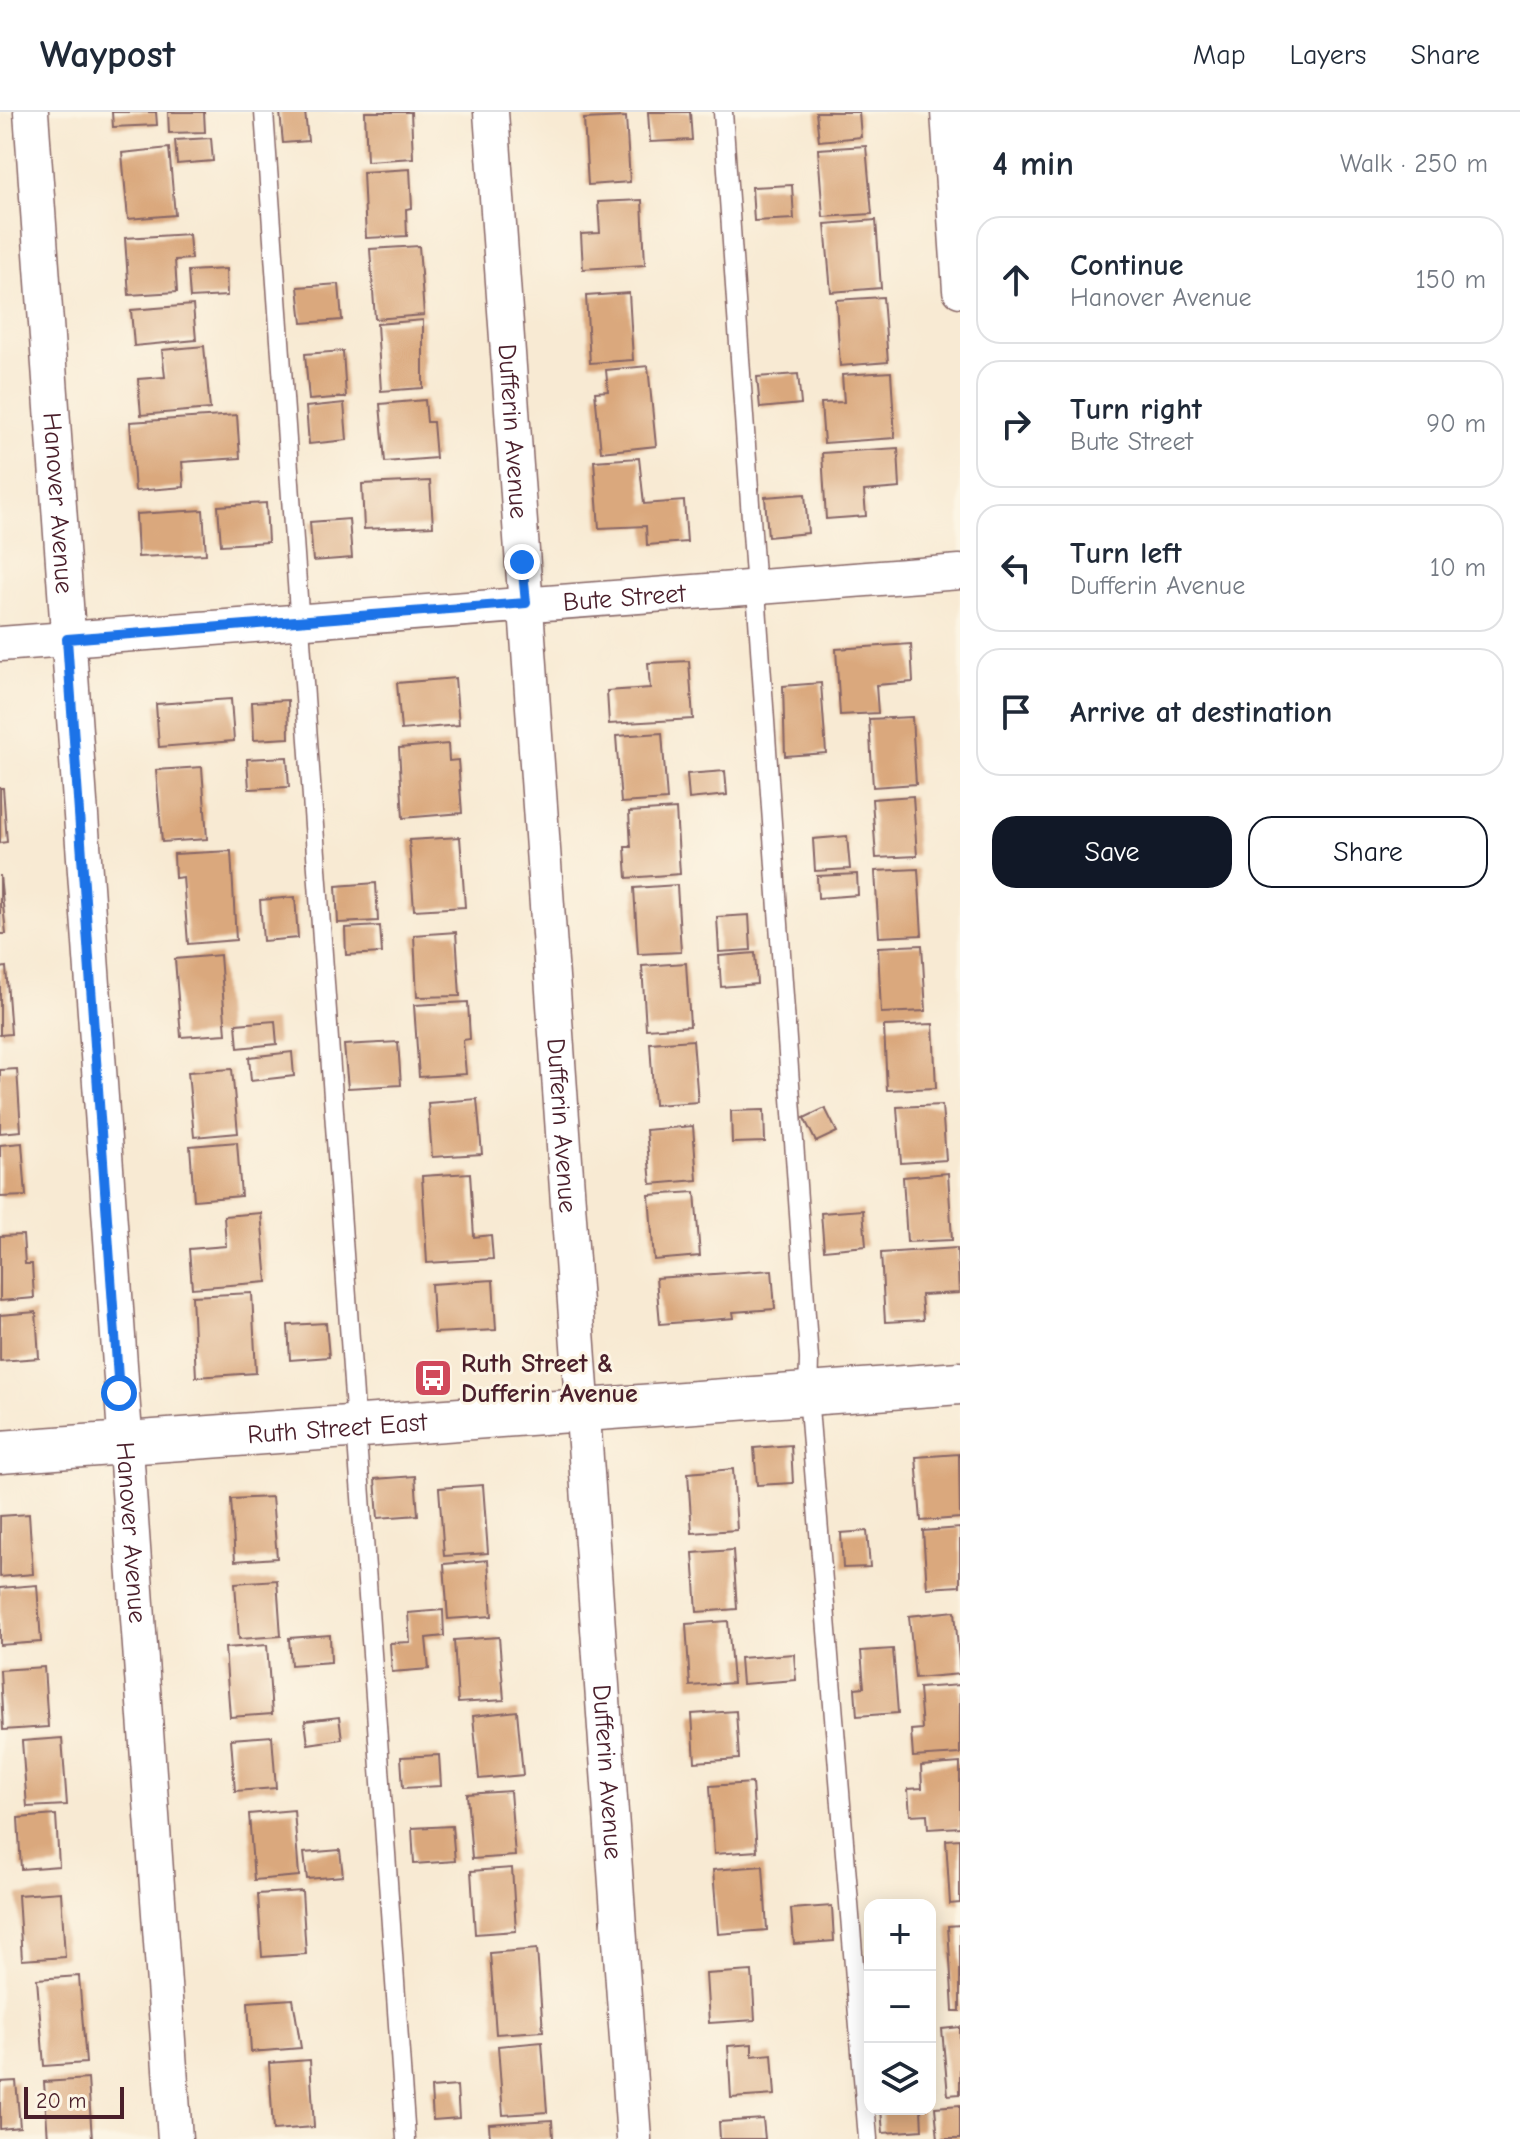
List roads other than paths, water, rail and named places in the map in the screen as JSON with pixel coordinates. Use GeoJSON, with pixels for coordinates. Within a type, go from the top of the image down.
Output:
{"type":"FeatureCollection","features":[{"type":"Feature","properties":{"kind":"street","name":"Hanover Avenue"},"geometry":{"type":"LineString","coordinates":[[31,112],[175,2139]]}},
{"type":"Feature","properties":{"kind":"street","name":"Dufferin Avenue"},"geometry":{"type":"LineString","coordinates":[[491,112],[634,2139]]}},
{"type":"Feature","properties":{"kind":"street"},"geometry":{"type":"LineString","coordinates":[[948,112],[960,290]]}},
{"type":"Feature","properties":{"kind":"street","name":"Bute Street"},"geometry":{"type":"LineString","coordinates":[[0,644],[960,572]]}},
{"type":"Feature","properties":{"kind":"street","name":"Ruth Street East"},"geometry":{"type":"LineString","coordinates":[[0,1452],[960,1383]]}},
{"type":"Feature","properties":{"kind":"lane"},"geometry":{"type":"LineString","coordinates":[[264,112],[357,1393],[354,1427],[406,2139]]}},
{"type":"Feature","properties":{"kind":"lane"},"geometry":{"type":"LineString","coordinates":[[723,112],[809,1359],[808,1395],[868,2139]]}},
{"type":"Feature","properties":{"kind":"place","name":"Ruth Street & Dufferin Avenue"},"geometry":{"type":"Point","coordinates":[433,1378]}}]}
